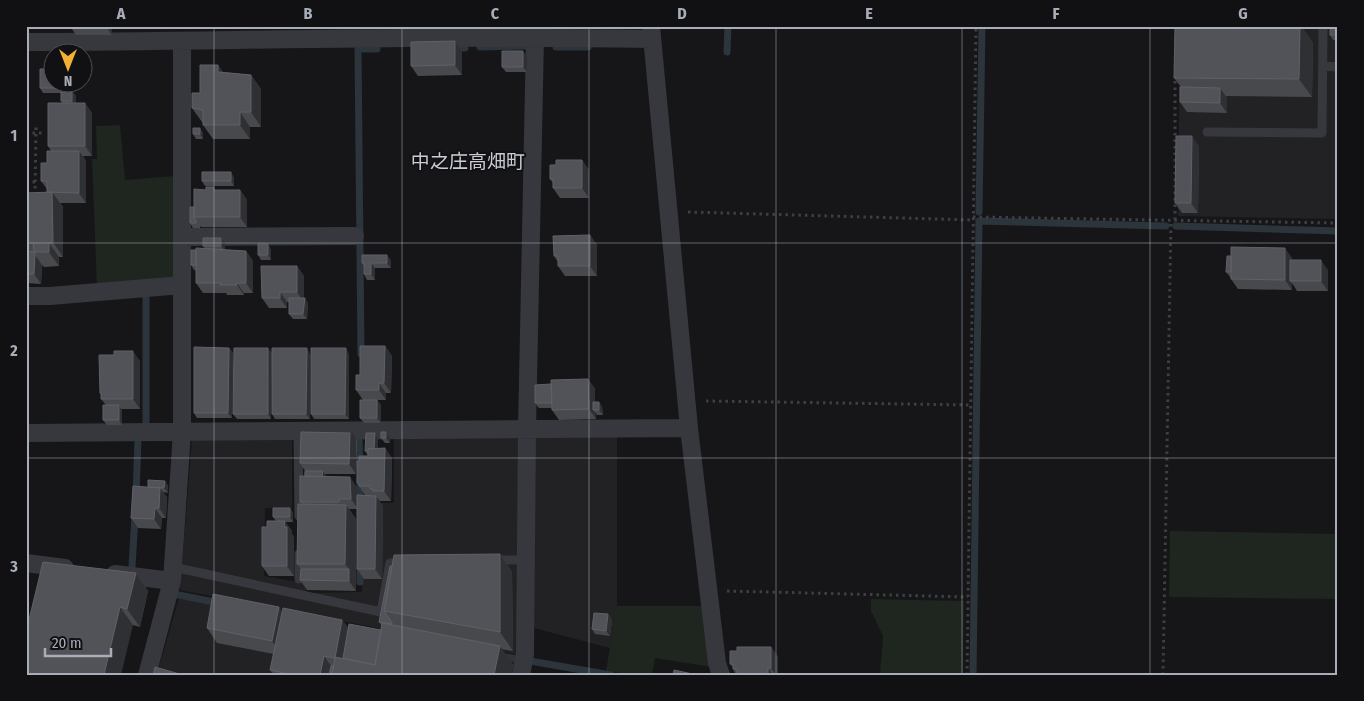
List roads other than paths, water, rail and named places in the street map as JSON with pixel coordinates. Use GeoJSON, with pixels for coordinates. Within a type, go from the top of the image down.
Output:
{"type":"FeatureCollection","features":[{"type":"Feature","properties":{"kind":"street"},"geometry":{"type":"LineString","coordinates":[[26,42],[182,41],[353,33],[651,32],[689,428],[710,591],[717,663],[721,675]]}},
{"type":"Feature","properties":{"kind":"street"},"geometry":{"type":"LineString","coordinates":[[521,675],[525,654],[527,430],[539,33]]}},
{"type":"Feature","properties":{"kind":"street"},"geometry":{"type":"LineString","coordinates":[[146,675],[172,574],[182,432],[182,41]]}},
{"type":"Feature","properties":{"kind":"street"},"geometry":{"type":"LineString","coordinates":[[182,237],[355,236]]}},
{"type":"Feature","properties":{"kind":"street"},"geometry":{"type":"LineString","coordinates":[[26,296],[50,296],[182,286]]}},
{"type":"Feature","properties":{"kind":"street"},"geometry":{"type":"LineString","coordinates":[[26,433],[689,428]]}},
{"type":"Feature","properties":{"kind":"street"},"geometry":{"type":"LineString","coordinates":[[26,564],[90,571],[172,574]]}},
{"type":"Feature","properties":{"kind":"lane"},"geometry":{"type":"LineString","coordinates":[[1207,132],[1322,133],[1323,26]]}},
{"type":"Feature","properties":{"kind":"lane"},"geometry":{"type":"LineString","coordinates":[[1322,66],[1338,67]]}},
{"type":"Feature","properties":{"kind":"lane"},"geometry":{"type":"LineString","coordinates":[[298,432],[299,530]]}},
{"type":"Feature","properties":{"kind":"lane"},"geometry":{"type":"LineString","coordinates":[[299,549],[299,579]]}},
{"type":"Feature","properties":{"kind":"lane"},"geometry":{"type":"LineString","coordinates":[[487,561],[526,560]]}},
{"type":"Feature","properties":{"kind":"lane"},"geometry":{"type":"LineString","coordinates":[[172,574],[381,612],[390,563],[410,562]]}},
{"type":"Feature","properties":{"kind":"waterway"},"geometry":{"type":"LineString","coordinates":[[727,52],[728,26]]}},
{"type":"Feature","properties":{"kind":"waterway"},"geometry":{"type":"LineString","coordinates":[[979,212],[982,26]]}},
{"type":"Feature","properties":{"kind":"waterway"},"geometry":{"type":"LineString","coordinates":[[480,47],[527,46]]}},
{"type":"Feature","properties":{"kind":"waterway"},"geometry":{"type":"LineString","coordinates":[[556,47],[588,47]]}},
{"type":"Feature","properties":{"kind":"waterway"},"geometry":{"type":"LineString","coordinates":[[451,48],[465,48]]}},
{"type":"Feature","properties":{"kind":"waterway"},"geometry":{"type":"LineString","coordinates":[[361,354],[358,49],[377,49]]}},
{"type":"Feature","properties":{"kind":"waterway"},"geometry":{"type":"LineString","coordinates":[[973,675],[979,221],[1166,226]]}},
{"type":"Feature","properties":{"kind":"waterway"},"geometry":{"type":"LineString","coordinates":[[1176,226],[1338,231]]}},
{"type":"Feature","properties":{"kind":"waterway"},"geometry":{"type":"LineString","coordinates":[[146,295],[146,423]]}},
{"type":"Feature","properties":{"kind":"waterway"},"geometry":{"type":"LineString","coordinates":[[359,439],[360,463]]}},
{"type":"Feature","properties":{"kind":"waterway"},"geometry":{"type":"LineString","coordinates":[[136,495],[138,440]]}},
{"type":"Feature","properties":{"kind":"waterway"},"geometry":{"type":"LineString","coordinates":[[360,479],[360,503]]}},
{"type":"Feature","properties":{"kind":"waterway"},"geometry":{"type":"LineString","coordinates":[[132,567],[135,515]]}},
{"type":"Feature","properties":{"kind":"waterway"},"geometry":{"type":"LineString","coordinates":[[360,567],[360,582]]}},
{"type":"Feature","properties":{"kind":"waterway"},"geometry":{"type":"LineString","coordinates":[[179,595],[219,603]]}},
{"type":"Feature","properties":{"kind":"waterway"},"geometry":{"type":"LineString","coordinates":[[500,656],[517,659]]}},
{"type":"Feature","properties":{"kind":"waterway"},"geometry":{"type":"LineString","coordinates":[[530,661],[611,675]]}},
{"type":"Feature","properties":{"kind":"district","name":"中之庄高畑町"},"geometry":{"type":"Point","coordinates":[468,161]}}]}
